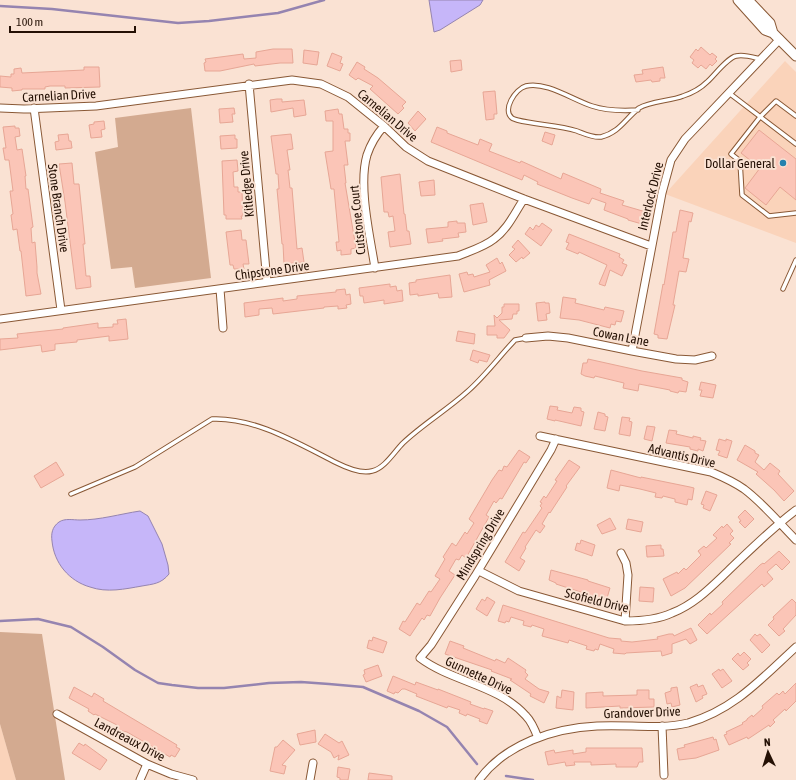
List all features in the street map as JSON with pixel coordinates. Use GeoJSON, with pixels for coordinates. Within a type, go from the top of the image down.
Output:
{"type":"FeatureCollection","features":[{"type":"Feature","properties":{"kind":"main road"},"geometry":{"type":"LineString","coordinates":[[738,0],[765,30],[776,36],[796,56]]}},
{"type":"Feature","properties":{"kind":"main road"},"geometry":{"type":"LineString","coordinates":[[748,0],[770,23],[776,36]]}},
{"type":"Feature","properties":{"kind":"street","name":"Interlock Drive"},"geometry":{"type":"LineString","coordinates":[[632,351],[651,246],[662,193],[671,160],[685,139],[761,59],[776,36]]}},
{"type":"Feature","properties":{"kind":"street","name":"Carnelian Drive"},"geometry":{"type":"LineString","coordinates":[[0,108],[24,109],[96,106],[249,84],[292,80],[321,84],[348,97],[384,126],[406,147],[428,161],[524,199],[651,246]]}},
{"type":"Feature","properties":{"kind":"street","name":"Kitledge Drive"},"geometry":{"type":"LineString","coordinates":[[249,84],[267,282]]}},
{"type":"Feature","properties":{"kind":"street","name":"Stone Branch Drive"},"geometry":{"type":"LineString","coordinates":[[34,108],[61,310]]}},
{"type":"Feature","properties":{"kind":"street","name":"Cutstone Court"},"geometry":{"type":"LineString","coordinates":[[375,268],[364,196],[364,175],[367,155],[375,136],[384,126]]}},
{"type":"Feature","properties":{"kind":"street","name":"Chipstone Drive"},"geometry":{"type":"LineString","coordinates":[[0,319],[458,256],[477,249],[495,238],[506,227],[524,199]]}},
{"type":"Feature","properties":{"kind":"street"},"geometry":{"type":"LineString","coordinates":[[220,289],[223,328]]}},
{"type":"Feature","properties":{"kind":"street","name":"Cowan Lane"},"geometry":{"type":"LineString","coordinates":[[526,338],[548,336],[568,338],[676,359],[695,360],[712,356]]}},
{"type":"Feature","properties":{"kind":"street","name":"Advantis Drive"},"geometry":{"type":"LineString","coordinates":[[540,436],[711,472],[730,480],[744,489],[760,502],[796,540]]}},
{"type":"Feature","properties":{"kind":"street","name":"Mindspring Drive"},"geometry":{"type":"LineString","coordinates":[[420,658],[431,646],[479,571],[551,450],[556,439]]}},
{"type":"Feature","properties":{"kind":"street","name":"Scofield Drive"},"geometry":{"type":"LineString","coordinates":[[479,571],[520,591],[625,621],[642,621],[672,614],[686,607],[702,596],[779,523],[796,510]]}},
{"type":"Feature","properties":{"kind":"street"},"geometry":{"type":"LineString","coordinates":[[621,553],[626,563],[628,575],[625,621]]}},
{"type":"Feature","properties":{"kind":"street","name":"Grandover Drive"},"geometry":{"type":"LineString","coordinates":[[480,780],[498,760],[520,746],[555,732],[597,726],[662,726],[687,723],[708,716],[728,706],[749,690],[796,647]]}},
{"type":"Feature","properties":{"kind":"street","name":"Gunnette Drive"},"geometry":{"type":"LineString","coordinates":[[420,658],[430,666],[502,697],[526,716],[533,726],[538,738]]}},
{"type":"Feature","properties":{"kind":"street","name":"Landreaux Drive"},"geometry":{"type":"LineString","coordinates":[[57,714],[147,764],[171,774],[193,780]]}},
{"type":"Feature","properties":{"kind":"street"},"geometry":{"type":"LineString","coordinates":[[662,726],[664,775]]}},
{"type":"Feature","properties":{"kind":"street"},"geometry":{"type":"LineString","coordinates":[[310,780],[313,763]]}},
{"type":"Feature","properties":{"kind":"street"},"geometry":{"type":"LineString","coordinates":[[140,780],[147,764]]}},
{"type":"Feature","properties":{"kind":"lane"},"geometry":{"type":"LineString","coordinates":[[638,110],[622,111],[592,106],[554,90],[530,85],[517,90],[511,99],[509,114],[512,118],[517,120],[576,131],[592,137],[599,137],[612,133],[620,128],[644,106],[682,97],[698,90],[706,84],[729,59],[735,56],[743,55],[761,59]]}},
{"type":"Feature","properties":{"kind":"lane"},"geometry":{"type":"LineString","coordinates":[[729,93],[796,144]]}},
{"type":"Feature","properties":{"kind":"lane"},"geometry":{"type":"LineString","coordinates":[[796,116],[776,101],[760,117],[731,154],[740,161],[742,196],[769,216],[796,213]]}},
{"type":"Feature","properties":{"kind":"lane"},"geometry":{"type":"LineString","coordinates":[[783,289],[796,260]]}},
{"type":"Feature","properties":{"kind":"lane"},"geometry":{"type":"LineString","coordinates":[[71,494],[135,467],[212,419],[224,418],[268,430],[290,438],[338,464],[365,472],[372,471],[381,466],[404,442],[468,391],[515,340],[526,338]]}},
{"type":"Feature","properties":{"kind":"shaded area"},"geometry":{"type":"Polygon","coordinates":[[[429,0],[483,0],[480,5],[440,30],[434,32],[429,0]]]}},
{"type":"Feature","properties":{"kind":"shaded area"},"geometry":{"type":"Polygon","coordinates":[[[785,61],[796,72],[796,243],[665,194],[785,61]]]}},
{"type":"Feature","properties":{"kind":"shaded area"},"geometry":{"type":"Polygon","coordinates":[[[191,108],[211,278],[135,288],[132,267],[111,269],[95,152],[118,147],[115,118],[191,108]]]}},
{"type":"Feature","properties":{"kind":"shaded area"},"geometry":{"type":"Polygon","coordinates":[[[140,511],[148,516],[162,544],[168,565],[169,574],[160,582],[116,590],[96,589],[82,584],[69,576],[59,564],[53,549],[52,533],[53,528],[59,522],[66,520],[95,519],[140,511]]]}},
{"type":"Feature","properties":{"kind":"shaded area"},"geometry":{"type":"Polygon","coordinates":[[[0,632],[42,634],[65,780],[16,780],[0,724],[0,632]]]}},
{"type":"Feature","properties":{"kind":"shaded area"},"geometry":{"type":"Polygon","coordinates":[[[0,724],[16,780],[0,780],[0,724]]]}},
{"type":"Feature","properties":{"kind":"building"},"geometry":{"type":"Polygon","coordinates":[[[701,47],[710,55],[712,53],[717,57],[715,59],[717,61],[712,66],[710,64],[706,69],[701,65],[698,68],[692,63],[694,60],[690,57],[696,49],[698,51],[701,47]]]}},
{"type":"Feature","properties":{"kind":"building"},"geometry":{"type":"Polygon","coordinates":[[[273,49],[292,49],[293,63],[255,66],[254,64],[220,71],[205,71],[205,59],[243,54],[244,59],[256,58],[256,52],[273,49]]]}},
{"type":"Feature","properties":{"kind":"building"},"geometry":{"type":"Polygon","coordinates":[[[304,50],[319,52],[317,65],[303,63],[304,50]]]}},
{"type":"Feature","properties":{"kind":"building"},"geometry":{"type":"Polygon","coordinates":[[[332,53],[342,57],[340,63],[343,64],[340,71],[327,66],[332,53]]]}},
{"type":"Feature","properties":{"kind":"building"},"geometry":{"type":"Polygon","coordinates":[[[461,60],[462,70],[451,72],[450,61],[461,60]]]}},
{"type":"Feature","properties":{"kind":"building"},"geometry":{"type":"Polygon","coordinates":[[[357,62],[406,102],[402,106],[404,108],[398,114],[370,89],[373,86],[358,78],[356,80],[349,75],[357,62]]]}},
{"type":"Feature","properties":{"kind":"building"},"geometry":{"type":"Polygon","coordinates":[[[84,67],[99,67],[100,87],[65,88],[65,86],[50,86],[45,87],[45,89],[22,89],[12,91],[12,88],[0,87],[0,76],[11,77],[11,74],[14,74],[14,69],[21,68],[22,73],[84,70],[84,67]]]}},
{"type":"Feature","properties":{"kind":"building"},"geometry":{"type":"Polygon","coordinates":[[[663,67],[665,78],[660,78],[660,81],[652,82],[651,80],[636,82],[634,75],[643,74],[642,70],[663,67]]]}},
{"type":"Feature","properties":{"kind":"building"},"geometry":{"type":"Polygon","coordinates":[[[495,91],[497,114],[494,114],[494,119],[486,120],[483,92],[495,91]]]}},
{"type":"Feature","properties":{"kind":"building"},"geometry":{"type":"Polygon","coordinates":[[[282,99],[282,102],[304,100],[306,115],[294,117],[293,108],[271,112],[270,100],[282,99]]]}},
{"type":"Feature","properties":{"kind":"building"},"geometry":{"type":"Polygon","coordinates":[[[234,108],[235,114],[232,114],[233,122],[220,123],[219,109],[234,108]]]}},
{"type":"Feature","properties":{"kind":"building"},"geometry":{"type":"Polygon","coordinates":[[[338,109],[339,114],[342,114],[344,129],[348,129],[348,133],[350,133],[350,141],[345,141],[348,165],[344,165],[345,183],[356,248],[351,249],[351,254],[341,255],[341,250],[337,251],[336,242],[339,242],[334,189],[331,189],[325,152],[333,151],[333,121],[326,121],[325,111],[338,109]]]}},
{"type":"Feature","properties":{"kind":"building"},"geometry":{"type":"Polygon","coordinates":[[[418,111],[426,119],[415,131],[408,123],[418,111]]]}},
{"type":"Feature","properties":{"kind":"building"},"geometry":{"type":"Polygon","coordinates":[[[104,121],[105,129],[101,130],[102,137],[91,138],[89,125],[94,124],[94,122],[104,121]]]}},
{"type":"Feature","properties":{"kind":"building"},"geometry":{"type":"Polygon","coordinates":[[[15,126],[15,128],[19,128],[20,136],[15,137],[17,150],[22,149],[26,176],[26,189],[28,189],[33,227],[31,228],[32,243],[35,242],[37,273],[41,294],[26,296],[17,229],[13,230],[11,215],[13,214],[10,191],[13,191],[9,160],[5,160],[3,148],[6,148],[3,127],[15,126]]]}},
{"type":"Feature","properties":{"kind":"building"},"geometry":{"type":"Polygon","coordinates":[[[437,127],[447,131],[447,133],[478,145],[480,139],[492,144],[489,151],[520,163],[521,161],[561,179],[563,173],[601,189],[600,193],[624,201],[622,205],[646,212],[642,224],[604,210],[606,203],[592,198],[589,204],[537,184],[538,182],[524,175],[522,180],[431,142],[437,127]]]}},
{"type":"Feature","properties":{"kind":"building"},"geometry":{"type":"Polygon","coordinates":[[[759,130],[796,159],[796,200],[780,187],[766,205],[745,188],[760,168],[741,153],[759,130]]]}},
{"type":"Feature","properties":{"kind":"building"},"geometry":{"type":"Polygon","coordinates":[[[545,132],[555,135],[552,145],[542,141],[545,132]]]}},
{"type":"Feature","properties":{"kind":"building"},"geometry":{"type":"Polygon","coordinates":[[[68,134],[72,148],[56,150],[55,142],[59,141],[58,135],[68,134]]]}},
{"type":"Feature","properties":{"kind":"building"},"geometry":{"type":"Polygon","coordinates":[[[291,134],[293,149],[287,150],[290,170],[288,170],[290,188],[292,188],[297,249],[302,248],[304,262],[284,264],[277,189],[279,189],[278,174],[276,174],[271,136],[291,134]]]}},
{"type":"Feature","properties":{"kind":"building"},"geometry":{"type":"Polygon","coordinates":[[[235,135],[235,139],[237,139],[237,148],[221,149],[220,136],[235,135]]]}},
{"type":"Feature","properties":{"kind":"building"},"geometry":{"type":"Polygon","coordinates":[[[237,160],[238,171],[233,172],[234,187],[238,187],[238,192],[242,192],[243,216],[241,216],[242,219],[226,219],[226,215],[224,215],[222,161],[237,160]]]}},
{"type":"Feature","properties":{"kind":"building"},"geometry":{"type":"Polygon","coordinates":[[[72,163],[74,184],[79,184],[85,244],[83,244],[86,276],[90,276],[91,287],[76,289],[59,164],[72,163]]]}},
{"type":"Feature","properties":{"kind":"building"},"geometry":{"type":"Polygon","coordinates":[[[400,174],[404,214],[411,244],[390,247],[388,232],[395,231],[393,216],[389,217],[388,212],[384,212],[381,177],[400,174]]]}},
{"type":"Feature","properties":{"kind":"building"},"geometry":{"type":"Polygon","coordinates":[[[434,180],[435,195],[421,196],[419,182],[434,180]]]}},
{"type":"Feature","properties":{"kind":"building"},"geometry":{"type":"Polygon","coordinates":[[[483,203],[487,222],[473,225],[470,205],[483,203]]]}},
{"type":"Feature","properties":{"kind":"building"},"geometry":{"type":"Polygon","coordinates":[[[680,210],[693,213],[691,222],[689,221],[683,258],[689,259],[686,272],[679,271],[673,305],[675,305],[667,339],[658,338],[658,335],[654,334],[673,232],[676,232],[680,210]]]}},
{"type":"Feature","properties":{"kind":"building"},"geometry":{"type":"Polygon","coordinates":[[[457,221],[457,223],[465,223],[466,232],[458,233],[459,237],[442,239],[443,241],[428,243],[426,229],[448,227],[448,222],[457,221]]]}},
{"type":"Feature","properties":{"kind":"building"},"geometry":{"type":"Polygon","coordinates":[[[542,223],[552,230],[541,246],[525,234],[530,227],[533,230],[536,225],[539,227],[542,223]]]}},
{"type":"Feature","properties":{"kind":"building"},"geometry":{"type":"Polygon","coordinates":[[[241,230],[242,240],[246,240],[249,264],[243,264],[244,269],[234,269],[233,265],[230,265],[226,232],[241,230]]]}},
{"type":"Feature","properties":{"kind":"building"},"geometry":{"type":"Polygon","coordinates":[[[569,234],[620,254],[619,257],[624,260],[622,263],[627,265],[622,276],[610,270],[605,286],[599,284],[607,265],[579,252],[578,254],[566,249],[569,243],[566,242],[569,234]]]}},
{"type":"Feature","properties":{"kind":"building"},"geometry":{"type":"Polygon","coordinates":[[[518,240],[530,253],[523,259],[522,257],[516,262],[509,255],[515,249],[512,247],[518,240]]]}},
{"type":"Feature","properties":{"kind":"building"},"geometry":{"type":"Polygon","coordinates":[[[497,258],[500,264],[502,262],[506,271],[489,280],[490,285],[464,292],[459,274],[467,272],[468,275],[473,274],[474,277],[490,272],[486,265],[497,258]]]}},
{"type":"Feature","properties":{"kind":"building"},"geometry":{"type":"Polygon","coordinates":[[[450,275],[452,297],[439,298],[438,293],[418,296],[418,294],[410,295],[409,283],[416,282],[416,280],[450,275]]]}},
{"type":"Feature","properties":{"kind":"building"},"geometry":{"type":"Polygon","coordinates":[[[390,284],[390,287],[396,286],[397,291],[402,290],[403,301],[384,304],[384,300],[364,303],[363,296],[360,296],[359,288],[390,284]]]}},
{"type":"Feature","properties":{"kind":"building"},"geometry":{"type":"Polygon","coordinates":[[[345,289],[346,295],[350,294],[351,304],[346,305],[347,308],[338,309],[338,306],[324,307],[273,314],[272,308],[259,309],[259,315],[245,317],[244,303],[283,298],[283,301],[297,299],[297,296],[336,292],[336,290],[345,289]]]}},
{"type":"Feature","properties":{"kind":"building"},"geometry":{"type":"Polygon","coordinates":[[[563,297],[576,299],[575,303],[604,310],[605,307],[624,311],[621,322],[616,321],[615,325],[611,324],[610,328],[579,320],[560,318],[563,297]]]}},
{"type":"Feature","properties":{"kind":"building"},"geometry":{"type":"Polygon","coordinates":[[[536,303],[549,303],[550,313],[546,314],[547,320],[538,321],[536,303]]]}},
{"type":"Feature","properties":{"kind":"building"},"geometry":{"type":"Polygon","coordinates":[[[504,304],[519,304],[519,311],[517,311],[517,314],[513,314],[512,319],[499,320],[510,330],[504,338],[497,338],[497,335],[487,335],[487,326],[495,326],[494,315],[497,318],[502,313],[502,307],[504,307],[504,304]]]}},
{"type":"Feature","properties":{"kind":"building"},"geometry":{"type":"Polygon","coordinates":[[[126,319],[128,339],[109,341],[109,336],[77,340],[77,342],[55,344],[55,350],[42,352],[41,345],[0,350],[0,339],[18,338],[17,334],[63,329],[98,323],[98,328],[113,327],[113,324],[118,324],[117,320],[126,319]]]}},
{"type":"Feature","properties":{"kind":"building"},"geometry":{"type":"Polygon","coordinates":[[[458,331],[475,334],[474,344],[456,341],[458,331]]]}},
{"type":"Feature","properties":{"kind":"building"},"geometry":{"type":"Polygon","coordinates":[[[473,350],[490,355],[487,362],[479,360],[478,363],[470,360],[473,350]]]}},
{"type":"Feature","properties":{"kind":"building"},"geometry":{"type":"Polygon","coordinates":[[[588,359],[682,378],[682,380],[688,382],[686,392],[679,391],[678,393],[639,384],[638,391],[623,388],[624,383],[595,376],[594,378],[585,376],[581,374],[583,363],[587,363],[588,359]]]}},
{"type":"Feature","properties":{"kind":"building"},"geometry":{"type":"Polygon","coordinates":[[[701,382],[716,385],[713,398],[700,396],[702,390],[699,390],[701,382]]]}},
{"type":"Feature","properties":{"kind":"building"},"geometry":{"type":"Polygon","coordinates":[[[550,406],[558,407],[557,410],[572,413],[574,407],[581,408],[581,411],[584,412],[581,426],[547,419],[550,406]]]}},
{"type":"Feature","properties":{"kind":"building"},"geometry":{"type":"Polygon","coordinates":[[[598,412],[605,414],[605,416],[608,417],[605,431],[594,429],[598,412]]]}},
{"type":"Feature","properties":{"kind":"building"},"geometry":{"type":"Polygon","coordinates":[[[622,417],[630,418],[629,421],[632,422],[630,436],[619,434],[622,417]]]}},
{"type":"Feature","properties":{"kind":"building"},"geometry":{"type":"Polygon","coordinates":[[[647,426],[655,427],[652,441],[644,439],[647,426]]]}},
{"type":"Feature","properties":{"kind":"building"},"geometry":{"type":"Polygon","coordinates":[[[669,430],[677,431],[676,434],[693,438],[693,436],[701,438],[700,440],[706,441],[703,451],[666,443],[669,430]]]}},
{"type":"Feature","properties":{"kind":"building"},"geometry":{"type":"Polygon","coordinates":[[[719,439],[732,441],[727,458],[718,455],[720,451],[716,450],[719,439]]]}},
{"type":"Feature","properties":{"kind":"building"},"geometry":{"type":"Polygon","coordinates":[[[745,445],[759,455],[755,462],[764,470],[770,463],[780,471],[778,474],[794,491],[784,501],[756,474],[758,472],[737,460],[745,445]]]}},
{"type":"Feature","properties":{"kind":"building"},"geometry":{"type":"Polygon","coordinates":[[[519,450],[530,457],[526,463],[524,462],[502,499],[500,498],[496,503],[494,501],[486,515],[489,517],[466,558],[462,555],[459,560],[456,559],[449,571],[455,575],[430,616],[427,615],[424,620],[422,618],[410,636],[399,629],[403,621],[405,622],[417,603],[420,605],[429,591],[431,592],[440,579],[435,576],[445,559],[443,557],[452,543],[456,546],[465,532],[467,534],[474,523],[469,519],[492,480],[499,470],[502,471],[504,466],[507,467],[519,450]]]}},
{"type":"Feature","properties":{"kind":"building"},"geometry":{"type":"Polygon","coordinates":[[[569,460],[580,467],[566,486],[567,487],[550,513],[549,512],[542,524],[545,526],[540,533],[536,530],[525,547],[526,548],[520,558],[525,561],[519,571],[505,562],[523,532],[525,533],[542,508],[540,506],[542,503],[540,502],[544,496],[546,498],[557,481],[555,480],[569,460]]]}},
{"type":"Feature","properties":{"kind":"building"},"geometry":{"type":"Polygon","coordinates":[[[56,462],[64,475],[41,488],[34,476],[56,462]]]}},
{"type":"Feature","properties":{"kind":"building"},"geometry":{"type":"Polygon","coordinates":[[[611,470],[641,478],[694,488],[692,500],[688,499],[687,505],[675,502],[675,499],[663,496],[662,498],[655,497],[656,493],[640,489],[620,485],[619,491],[607,488],[611,470]]]}},
{"type":"Feature","properties":{"kind":"building"},"geometry":{"type":"Polygon","coordinates":[[[706,491],[717,495],[710,511],[703,508],[704,505],[701,504],[706,491]]]}},
{"type":"Feature","properties":{"kind":"building"},"geometry":{"type":"Polygon","coordinates":[[[745,510],[754,519],[745,528],[739,522],[741,521],[738,517],[745,510]]]}},
{"type":"Feature","properties":{"kind":"building"},"geometry":{"type":"Polygon","coordinates":[[[610,518],[616,529],[602,534],[597,525],[610,518]]]}},
{"type":"Feature","properties":{"kind":"building"},"geometry":{"type":"Polygon","coordinates":[[[628,519],[643,522],[641,532],[626,529],[628,519]]]}},
{"type":"Feature","properties":{"kind":"building"},"geometry":{"type":"Polygon","coordinates":[[[727,524],[733,531],[730,534],[734,538],[729,543],[731,544],[685,588],[671,596],[663,579],[677,572],[678,574],[684,568],[686,570],[701,555],[698,551],[704,546],[706,548],[717,538],[713,535],[722,526],[723,528],[727,524]]]}},
{"type":"Feature","properties":{"kind":"building"},"geometry":{"type":"Polygon","coordinates":[[[581,540],[595,545],[592,556],[575,550],[577,543],[580,544],[581,540]]]}},
{"type":"Feature","properties":{"kind":"building"},"geometry":{"type":"Polygon","coordinates":[[[661,545],[664,556],[647,557],[646,546],[661,545]]]}},
{"type":"Feature","properties":{"kind":"building"},"geometry":{"type":"Polygon","coordinates":[[[779,551],[790,562],[782,570],[776,564],[767,572],[773,579],[764,587],[762,584],[707,634],[698,625],[710,613],[711,615],[723,604],[722,602],[760,565],[763,563],[764,564],[779,551]]]}},
{"type":"Feature","properties":{"kind":"building"},"geometry":{"type":"Polygon","coordinates":[[[551,570],[588,580],[610,588],[607,598],[600,596],[599,598],[556,584],[549,580],[551,570]]]}},
{"type":"Feature","properties":{"kind":"building"},"geometry":{"type":"Polygon","coordinates":[[[640,587],[654,588],[653,602],[639,601],[640,587]]]}},
{"type":"Feature","properties":{"kind":"building"},"geometry":{"type":"Polygon","coordinates":[[[487,597],[495,602],[487,616],[476,609],[482,599],[485,601],[487,597]]]}},
{"type":"Feature","properties":{"kind":"building"},"geometry":{"type":"Polygon","coordinates":[[[792,599],[796,603],[796,615],[783,629],[785,631],[779,636],[768,625],[774,619],[773,617],[792,599]]]}},
{"type":"Feature","properties":{"kind":"building"},"geometry":{"type":"Polygon","coordinates":[[[503,605],[609,638],[621,639],[621,641],[632,642],[658,639],[657,637],[669,634],[673,634],[674,636],[691,628],[697,640],[690,644],[686,639],[672,644],[672,653],[662,656],[661,651],[625,654],[613,653],[614,649],[600,644],[598,650],[595,649],[594,651],[586,649],[587,646],[569,640],[568,643],[542,636],[544,629],[532,625],[531,627],[523,625],[524,621],[511,617],[509,622],[506,621],[505,623],[498,621],[503,605]]]}},
{"type":"Feature","properties":{"kind":"building"},"geometry":{"type":"Polygon","coordinates":[[[755,634],[757,636],[760,634],[770,645],[762,653],[750,640],[755,634]]]}},
{"type":"Feature","properties":{"kind":"building"},"geometry":{"type":"Polygon","coordinates":[[[373,637],[387,642],[383,653],[367,648],[369,640],[372,641],[373,637]]]}},
{"type":"Feature","properties":{"kind":"building"},"geometry":{"type":"Polygon","coordinates":[[[450,641],[495,661],[496,659],[505,663],[508,658],[526,670],[525,672],[528,675],[525,679],[539,689],[549,692],[544,703],[530,696],[531,694],[510,680],[512,679],[491,671],[492,670],[445,654],[450,641]]]}},
{"type":"Feature","properties":{"kind":"building"},"geometry":{"type":"Polygon","coordinates":[[[744,652],[751,659],[747,663],[749,665],[743,670],[732,659],[738,653],[740,656],[744,652]]]}},
{"type":"Feature","properties":{"kind":"building"},"geometry":{"type":"Polygon","coordinates":[[[378,665],[382,676],[366,682],[363,675],[365,674],[364,670],[378,665]]]}},
{"type":"Feature","properties":{"kind":"building"},"geometry":{"type":"Polygon","coordinates":[[[719,669],[720,671],[723,669],[732,681],[722,688],[712,674],[719,669]]]}},
{"type":"Feature","properties":{"kind":"building"},"geometry":{"type":"Polygon","coordinates":[[[393,676],[415,685],[416,682],[438,689],[471,702],[470,704],[493,711],[487,724],[479,721],[480,719],[467,714],[466,716],[459,713],[460,710],[448,706],[447,708],[416,696],[417,694],[405,689],[402,689],[398,693],[395,692],[394,694],[387,691],[393,676]]]}},
{"type":"Feature","properties":{"kind":"building"},"geometry":{"type":"Polygon","coordinates":[[[796,683],[796,701],[786,711],[785,709],[773,720],[775,722],[770,727],[769,725],[748,739],[747,737],[729,745],[724,735],[727,734],[726,732],[743,724],[742,723],[752,715],[753,717],[763,708],[762,706],[777,693],[779,695],[783,691],[785,694],[796,683]]]}},
{"type":"Feature","properties":{"kind":"building"},"geometry":{"type":"Polygon","coordinates":[[[697,684],[698,687],[703,685],[707,694],[702,696],[703,698],[696,702],[690,687],[697,684]]]}},
{"type":"Feature","properties":{"kind":"building"},"geometry":{"type":"Polygon","coordinates":[[[74,687],[92,697],[94,693],[104,699],[103,701],[177,745],[176,747],[180,749],[175,757],[171,755],[170,757],[127,732],[122,731],[121,733],[115,729],[117,725],[95,714],[94,715],[88,711],[89,709],[69,698],[74,687]]]}},
{"type":"Feature","properties":{"kind":"building"},"geometry":{"type":"Polygon","coordinates":[[[677,687],[680,705],[672,707],[671,703],[667,704],[665,693],[671,691],[671,688],[677,687]]]}},
{"type":"Feature","properties":{"kind":"building"},"geometry":{"type":"Polygon","coordinates":[[[562,690],[574,692],[573,710],[556,708],[557,696],[561,698],[562,690]]]}},
{"type":"Feature","properties":{"kind":"building"},"geometry":{"type":"Polygon","coordinates":[[[637,690],[649,690],[649,699],[654,699],[654,707],[620,708],[620,706],[586,708],[586,693],[603,692],[603,696],[637,695],[637,690]]]}},
{"type":"Feature","properties":{"kind":"building"},"geometry":{"type":"Polygon","coordinates":[[[315,730],[316,742],[300,745],[297,734],[315,730]]]}},
{"type":"Feature","properties":{"kind":"building"},"geometry":{"type":"Polygon","coordinates":[[[325,734],[339,743],[342,741],[349,755],[338,760],[339,755],[334,758],[331,752],[318,744],[325,734]]]}},
{"type":"Feature","properties":{"kind":"building"},"geometry":{"type":"Polygon","coordinates":[[[713,737],[714,740],[716,739],[719,750],[696,758],[679,760],[677,749],[685,747],[684,745],[713,737]]]}},
{"type":"Feature","properties":{"kind":"building"},"geometry":{"type":"Polygon","coordinates":[[[283,740],[295,750],[282,765],[286,766],[284,774],[270,771],[275,747],[277,747],[283,740]]]}},
{"type":"Feature","properties":{"kind":"building"},"geometry":{"type":"Polygon","coordinates":[[[79,743],[84,746],[85,744],[107,760],[100,770],[72,753],[79,743]]]}},
{"type":"Feature","properties":{"kind":"building"},"geometry":{"type":"Polygon","coordinates":[[[586,748],[642,748],[643,762],[639,762],[637,767],[616,767],[616,764],[591,765],[591,762],[574,762],[575,765],[566,766],[565,762],[548,765],[545,752],[554,750],[555,753],[573,750],[573,754],[586,752],[586,748]]]}},
{"type":"Feature","properties":{"kind":"building"},"geometry":{"type":"Polygon","coordinates":[[[338,767],[350,769],[348,780],[340,780],[340,778],[337,777],[338,767]]]}},
{"type":"Feature","properties":{"kind":"building"},"geometry":{"type":"Polygon","coordinates":[[[369,773],[392,776],[392,780],[368,780],[369,773]]]}},
{"type":"Feature","properties":{"kind":"waterway"},"geometry":{"type":"LineString","coordinates":[[0,6],[52,9],[178,23],[278,13],[324,0]]}},
{"type":"Feature","properties":{"kind":"waterway"},"geometry":{"type":"LineString","coordinates":[[0,621],[38,619],[71,627],[103,647],[135,670],[158,683],[198,688],[224,688],[269,683],[301,682],[363,687],[419,711],[447,727],[477,764]]}},
{"type":"Feature","properties":{"kind":"waterway"},"geometry":{"type":"LineString","coordinates":[[506,776],[533,780]]}},
{"type":"Feature","properties":{"kind":"place","name":"Dollar General"},"geometry":{"type":"Point","coordinates":[783,163]}}]}
